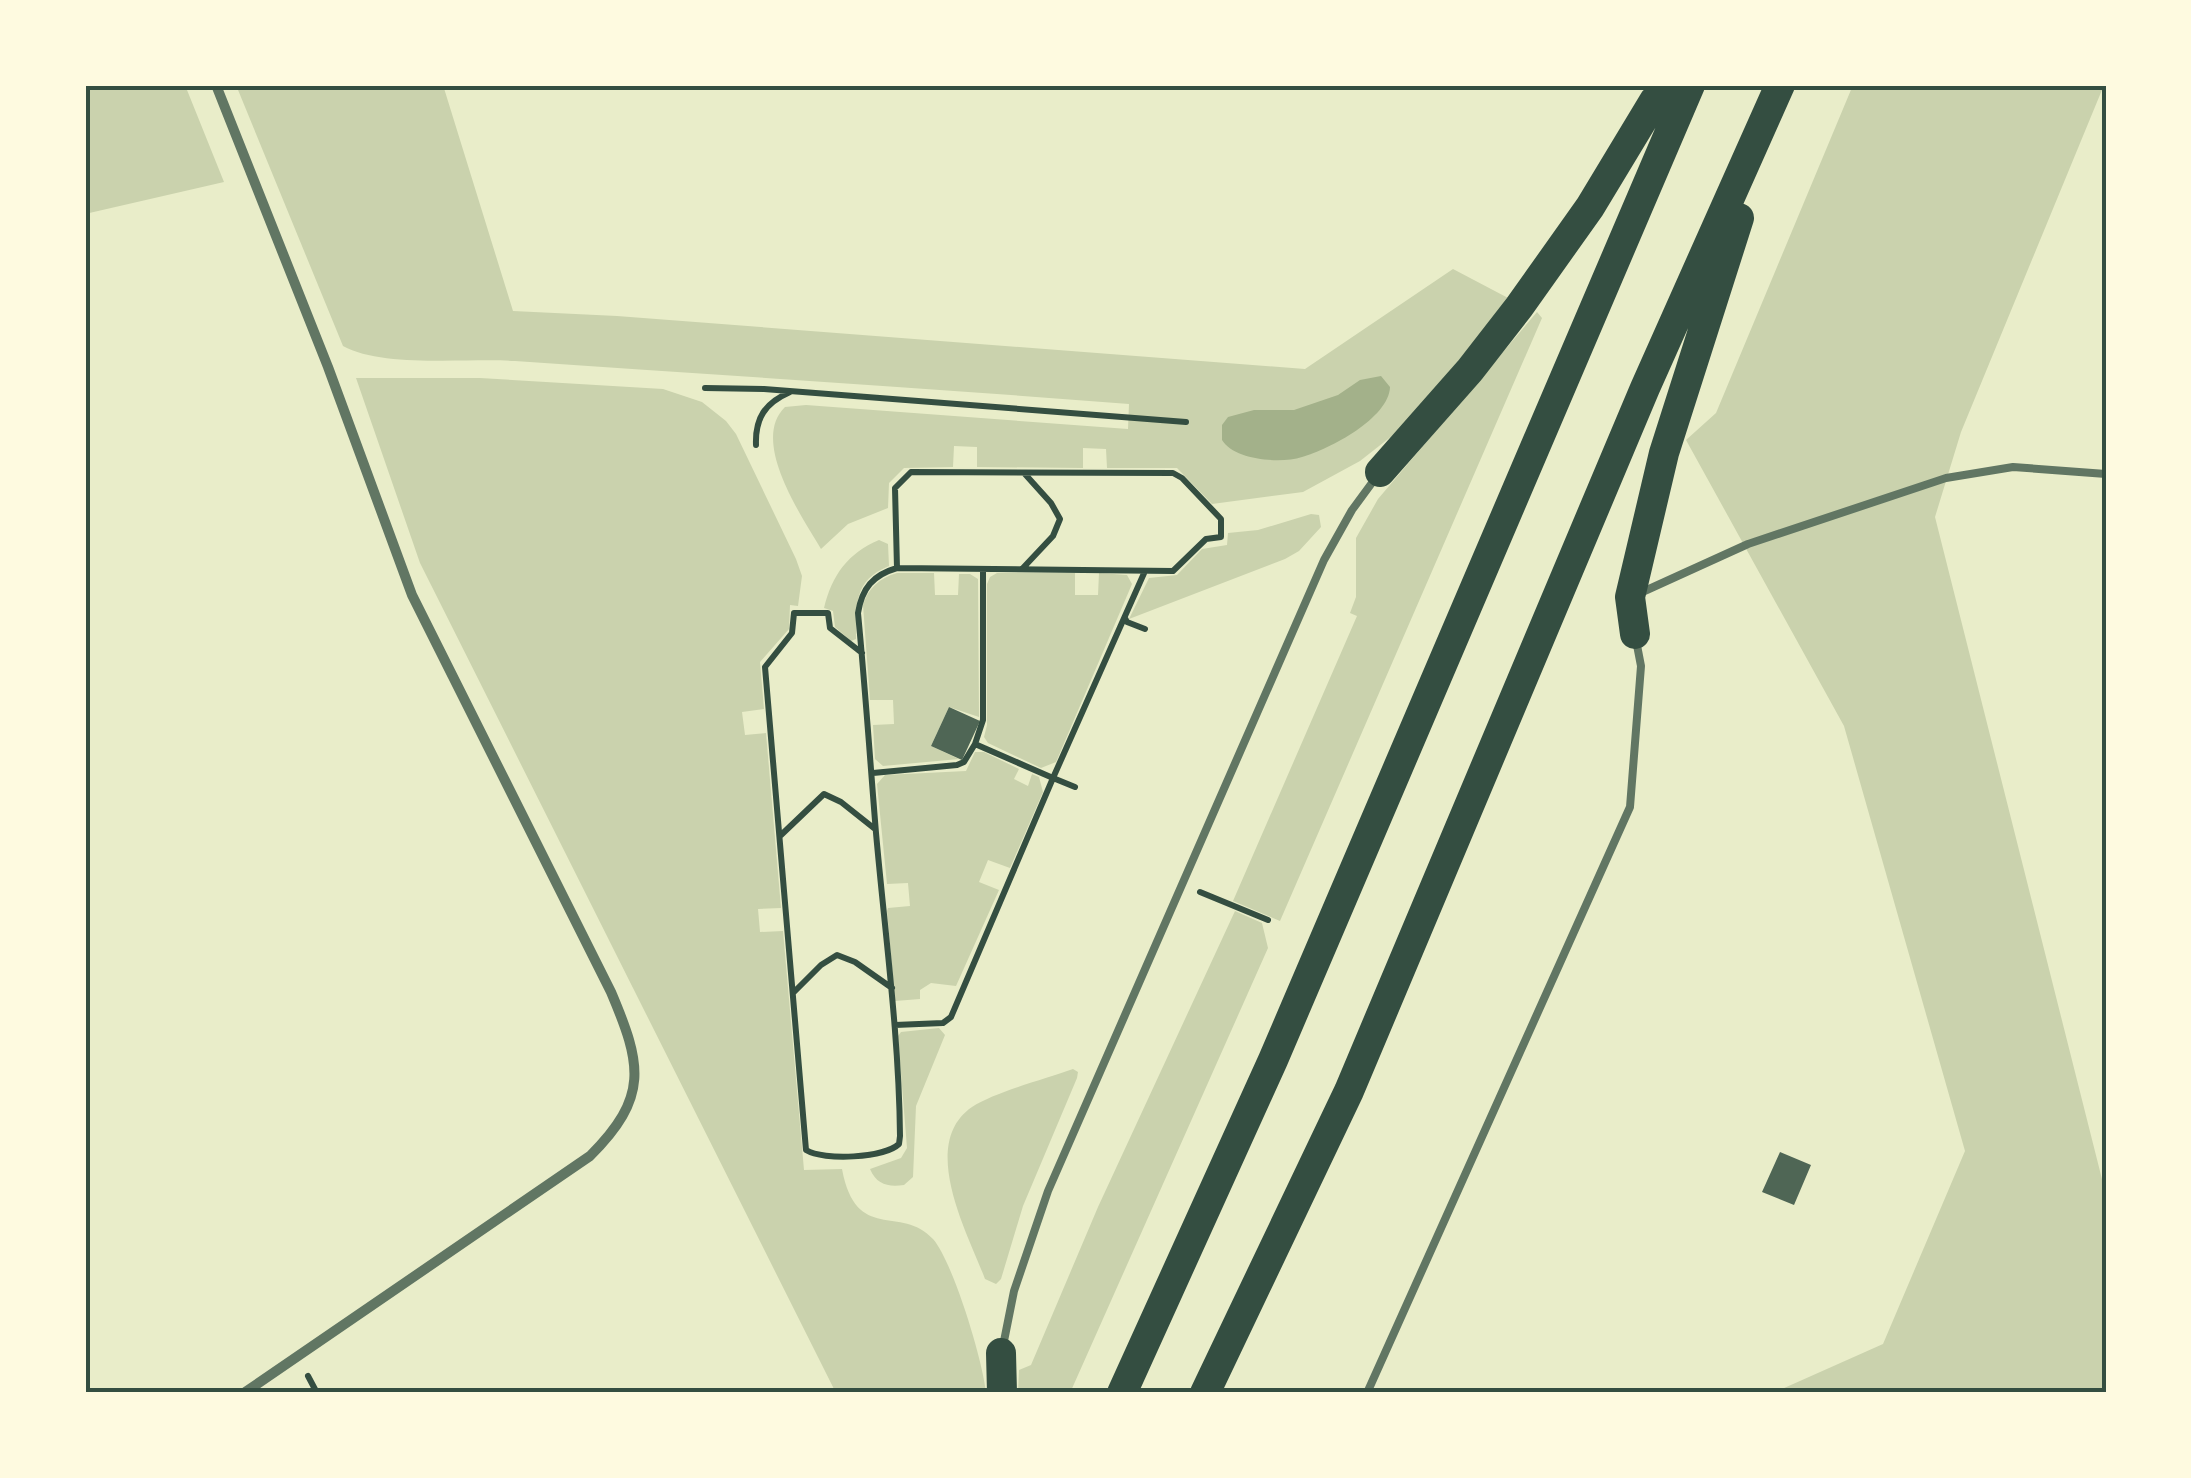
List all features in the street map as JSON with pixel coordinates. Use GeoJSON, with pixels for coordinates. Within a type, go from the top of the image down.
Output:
{"type":"FeatureCollection","features":[{"type":"Feature","properties":{"kind":"highway"},"geometry":{"type":"LineString","coordinates":[[1380,472],[1520,307],[1590,206],[1654,101],[1672,85]]}},
{"type":"Feature","properties":{"kind":"highway"},"geometry":{"type":"LineString","coordinates":[[1122,1393],[1272,1060],[1690,85]]}},
{"type":"Feature","properties":{"kind":"highway"},"geometry":{"type":"LineString","coordinates":[[1635,634],[1630,597],[1664,453],[1781,85]]}},
{"type":"Feature","properties":{"kind":"highway"},"geometry":{"type":"LineString","coordinates":[[1206,1393],[1350,1090],[1644,388],[1781,85]]}},
{"type":"Feature","properties":{"kind":"highway"},"geometry":{"type":"LineString","coordinates":[[1001,1353],[1002,1393]]}},
{"type":"Feature","properties":{"kind":"street"},"geometry":{"type":"LineString","coordinates":[[216,85],[328,367],[401,570],[611,992],[630,1041],[634,1071],[632,1097],[621,1123],[590,1156],[244,1393]]}},
{"type":"Feature","properties":{"kind":"lane"},"geometry":{"type":"LineString","coordinates":[[1630,597],[1748,544],[1946,478],[2013,468],[2106,474]]}},
{"type":"Feature","properties":{"kind":"lane"},"geometry":{"type":"LineString","coordinates":[[1001,1353],[1014,1291],[1036,1220],[1324,560],[1352,510],[1380,472]]}},
{"type":"Feature","properties":{"kind":"lane"},"geometry":{"type":"LineString","coordinates":[[1367,1393],[1630,808],[1641,666],[1635,634]]}},
{"type":"Feature","properties":{"kind":"path"},"geometry":{"type":"LineString","coordinates":[[705,388],[791,391],[1186,422]]}},
{"type":"Feature","properties":{"kind":"path"},"geometry":{"type":"LineString","coordinates":[[756,445],[757,425],[764,409],[791,391]]}},
{"type":"Feature","properties":{"kind":"path"},"geometry":{"type":"LineString","coordinates":[[1022,570],[1053,536],[1060,520],[1051,502],[1023,472]]}},
{"type":"Feature","properties":{"kind":"path"},"geometry":{"type":"LineString","coordinates":[[862,653],[830,628],[828,613],[794,612],[792,632],[766,667],[806,1150],[816,1156],[884,1152],[899,1144],[895,1024],[876,830],[873,774],[862,653],[858,613],[862,594],[880,574],[897,568],[1173,571],[1206,539],[1221,537],[1220,519],[1177,474],[906,473],[895,488],[897,568]]}},
{"type":"Feature","properties":{"kind":"path"},"geometry":{"type":"LineString","coordinates":[[873,774],[957,765],[964,762],[976,744],[983,720],[983,570]]}},
{"type":"Feature","properties":{"kind":"path"},"geometry":{"type":"LineString","coordinates":[[895,1024],[943,1023],[950,1017],[1145,571]]}},
{"type":"Feature","properties":{"kind":"path"},"geometry":{"type":"LineString","coordinates":[[1124,617],[1145,629]]}},
{"type":"Feature","properties":{"kind":"path"},"geometry":{"type":"LineString","coordinates":[[976,744],[1075,787]]}},
{"type":"Feature","properties":{"kind":"path"},"geometry":{"type":"LineString","coordinates":[[779,836],[824,794],[841,802],[876,830]]}},
{"type":"Feature","properties":{"kind":"path"},"geometry":{"type":"LineString","coordinates":[[1184,886],[1268,920]]}},
{"type":"Feature","properties":{"kind":"path"},"geometry":{"type":"LineString","coordinates":[[793,993],[821,965],[837,956],[855,962],[892,988]]}},
{"type":"Feature","properties":{"kind":"shaded area"},"geometry":{"type":"Polygon","coordinates":[[[85,85],[185,85],[224,182],[85,214],[85,85]]]}},
{"type":"Feature","properties":{"kind":"shaded area"},"geometry":{"type":"Polygon","coordinates":[[[236,85],[443,85],[513,311],[1305,369],[1453,269],[1510,299],[1402,428],[1360,461],[1303,492],[1212,504],[1177,468],[1107,468],[1106,449],[1083,448],[1083,468],[977,467],[977,447],[954,446],[953,467],[904,468],[889,483],[888,508],[848,524],[821,549],[782,478],[776,458],[776,421],[785,407],[806,405],[1128,429],[1129,404],[515,361],[402,360],[360,353],[343,346],[236,85]]]}},
{"type":"Feature","properties":{"kind":"shaded area"},"geometry":{"type":"Polygon","coordinates":[[[1853,85],[2104,85],[1961,432],[1935,517],[2106,1195],[2106,1393],[2054,1393],[2053,1388],[2037,1393],[1773,1393],[1883,1344],[1965,1151],[1844,726],[1686,440],[1716,413],[1853,85]]]}},
{"type":"Feature","properties":{"kind":"shaded area"},"geometry":{"type":"Polygon","coordinates":[[[1537,312],[1542,318],[1280,921],[1233,901],[1357,616],[1350,613],[1356,597],[1356,538],[1378,499],[1537,312]]]}},
{"type":"Feature","properties":{"kind":"shaded area"},"geometry":{"type":"Polygon","coordinates":[[[1381,376],[1390,387],[1380,410],[1356,431],[1314,453],[1293,459],[1258,459],[1236,452],[1222,440],[1222,425],[1228,417],[1254,410],[1294,410],[1338,395],[1360,380],[1381,376]]]}},
{"type":"Feature","properties":{"kind":"shaded area"},"geometry":{"type":"Polygon","coordinates":[[[356,378],[480,378],[663,389],[702,402],[736,434],[802,576],[798,606],[790,605],[789,629],[760,662],[764,709],[742,712],[745,735],[766,733],[781,908],[758,909],[760,932],[783,931],[804,1170],[842,1169],[858,1207],[869,1215],[920,1229],[933,1239],[966,1313],[986,1393],[836,1393],[420,563],[356,378]]]}},
{"type":"Feature","properties":{"kind":"shaded area"},"geometry":{"type":"Polygon","coordinates":[[[1319,515],[1321,527],[1299,551],[1129,619],[1149,578],[1177,575],[1202,549],[1227,545],[1228,533],[1258,530],[1319,515]]]}},
{"type":"Feature","properties":{"kind":"shaded area"},"geometry":{"type":"Polygon","coordinates":[[[879,540],[888,544],[889,566],[868,579],[863,587],[857,605],[856,639],[851,641],[835,627],[833,611],[824,608],[843,566],[858,551],[879,540]]]}},
{"type":"Feature","properties":{"kind":"shaded area"},"geometry":{"type":"Polygon","coordinates":[[[897,573],[934,573],[935,595],[958,595],[959,574],[978,579],[979,717],[949,707],[931,746],[959,759],[883,766],[875,759],[873,725],[894,724],[893,700],[870,700],[863,605],[876,584],[897,573]]]}},
{"type":"Feature","properties":{"kind":"shaded area"},"geometry":{"type":"Polygon","coordinates":[[[997,573],[1075,573],[1075,595],[1098,595],[1099,573],[1127,575],[1132,584],[1056,762],[1041,768],[988,743],[984,737],[987,584],[997,573]]]}},
{"type":"Feature","properties":{"kind":"shaded area"},"geometry":{"type":"Polygon","coordinates":[[[975,752],[984,752],[1019,769],[1014,779],[1028,786],[1032,774],[1039,777],[1043,792],[1010,868],[988,860],[979,882],[999,890],[956,986],[931,983],[920,990],[920,999],[895,1001],[887,911],[910,906],[908,883],[887,884],[877,784],[885,775],[966,771],[975,752]]]}},
{"type":"Feature","properties":{"kind":"shaded area"},"geometry":{"type":"Polygon","coordinates":[[[1235,911],[1262,923],[1268,948],[1070,1393],[1018,1393],[1019,1370],[1031,1365],[1098,1207],[1235,911]]]}},
{"type":"Feature","properties":{"kind":"shaded area"},"geometry":{"type":"Polygon","coordinates":[[[939,1028],[945,1035],[916,1106],[913,1177],[904,1185],[884,1184],[870,1169],[901,1158],[907,1148],[898,1036],[901,1032],[939,1028]]]}},
{"type":"Feature","properties":{"kind":"shaded area"},"geometry":{"type":"Polygon","coordinates":[[[1073,1069],[1078,1072],[1077,1078],[1023,1206],[1001,1279],[996,1284],[985,1279],[952,1190],[949,1143],[956,1123],[982,1101],[1073,1069]]]}},
{"type":"Feature","properties":{"kind":"building"},"geometry":{"type":"Polygon","coordinates":[[[949,707],[980,721],[962,760],[931,746],[949,707]]]}},
{"type":"Feature","properties":{"kind":"building"},"geometry":{"type":"Polygon","coordinates":[[[1780,1152],[1811,1165],[1794,1205],[1762,1192],[1780,1152]]]}}]}
